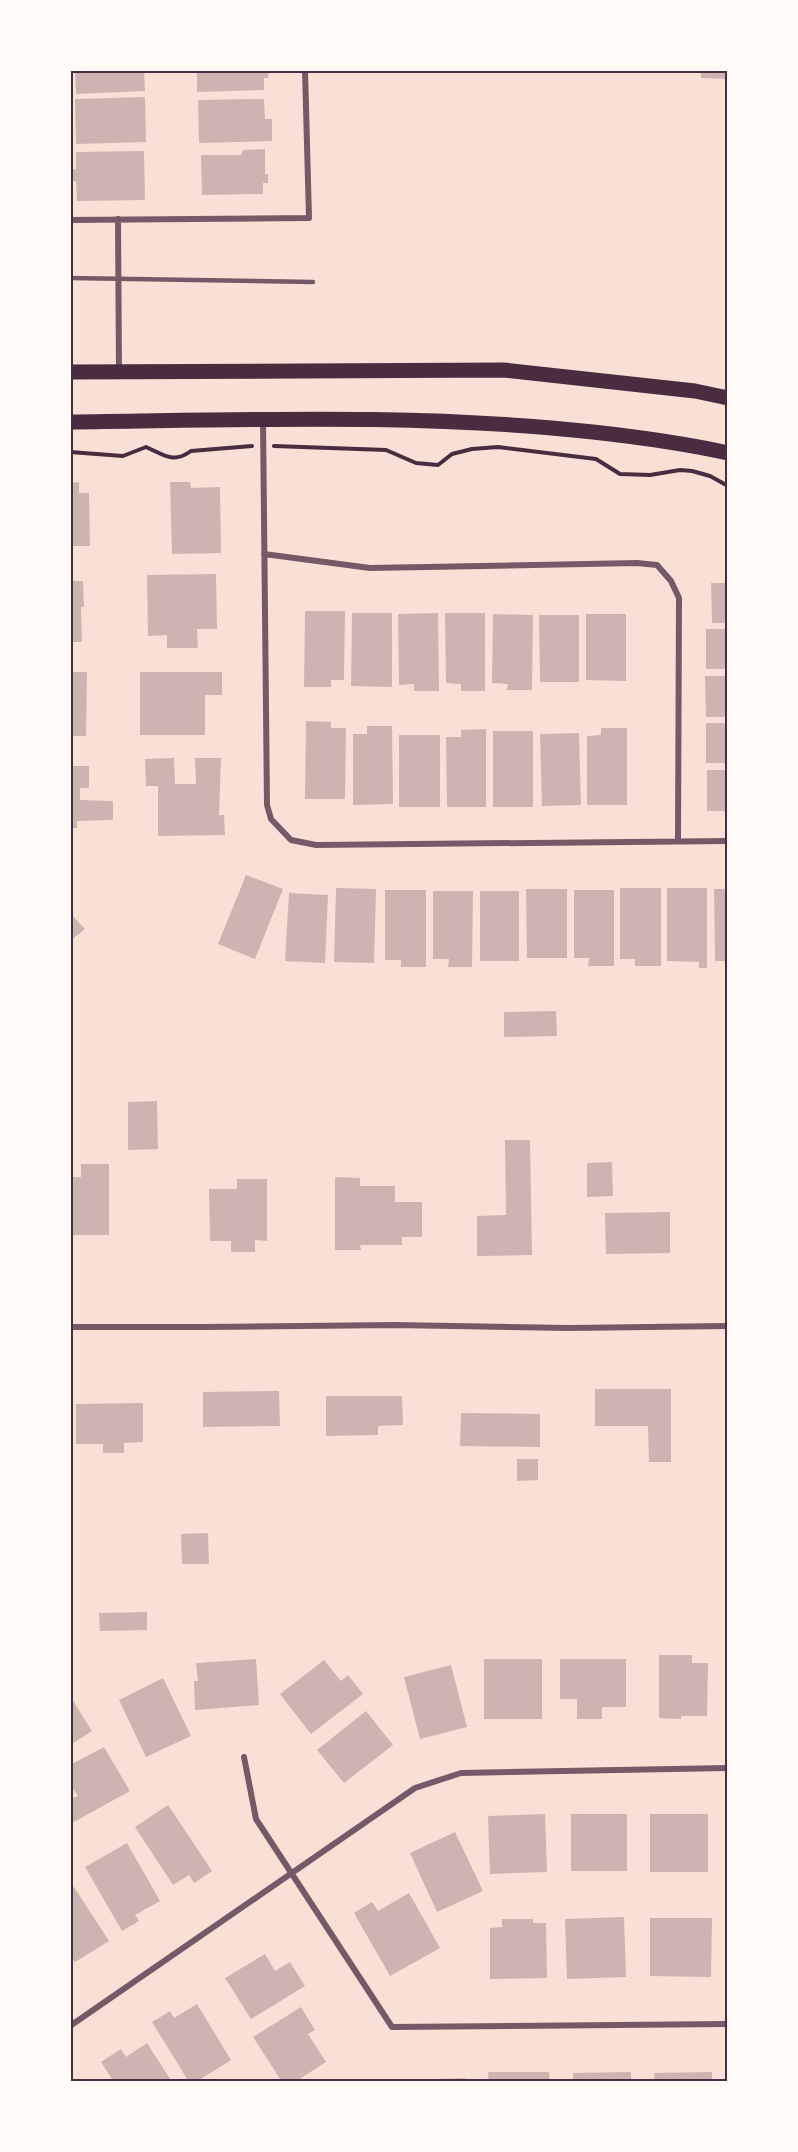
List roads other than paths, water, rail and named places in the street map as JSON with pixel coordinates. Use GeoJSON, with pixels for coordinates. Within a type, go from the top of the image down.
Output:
{"type":"FeatureCollection","features":[{"type":"Feature","properties":{"kind":"main road"},"geometry":{"type":"LineString","coordinates":[[70,372],[504,370],[695,391],[728,398]]}},
{"type":"Feature","properties":{"kind":"main road"},"geometry":{"type":"LineString","coordinates":[[70,422],[389,419],[537,426],[678,443],[728,453]]}},
{"type":"Feature","properties":{"kind":"street"},"geometry":{"type":"LineString","coordinates":[[70,219],[309,218],[305,70]]}},
{"type":"Feature","properties":{"kind":"street"},"geometry":{"type":"LineString","coordinates":[[118,219],[120,372]]}},
{"type":"Feature","properties":{"kind":"street"},"geometry":{"type":"LineString","coordinates":[[263,420],[267,805],[271,819],[291,840],[316,845],[728,841]]}},
{"type":"Feature","properties":{"kind":"street"},"geometry":{"type":"LineString","coordinates":[[264,554],[370,568],[637,563],[657,566],[671,581],[679,598],[678,840]]}},
{"type":"Feature","properties":{"kind":"street"},"geometry":{"type":"LineString","coordinates":[[70,1327],[728,1326]]}},
{"type":"Feature","properties":{"kind":"street"},"geometry":{"type":"LineString","coordinates":[[244,1757],[256,1819],[392,2027],[728,2024]]}},
{"type":"Feature","properties":{"kind":"street"},"geometry":{"type":"LineString","coordinates":[[70,2026],[415,1788],[461,1773],[728,1768]]}},
{"type":"Feature","properties":{"kind":"lane"},"geometry":{"type":"LineString","coordinates":[[70,278],[314,282]]}}]}
